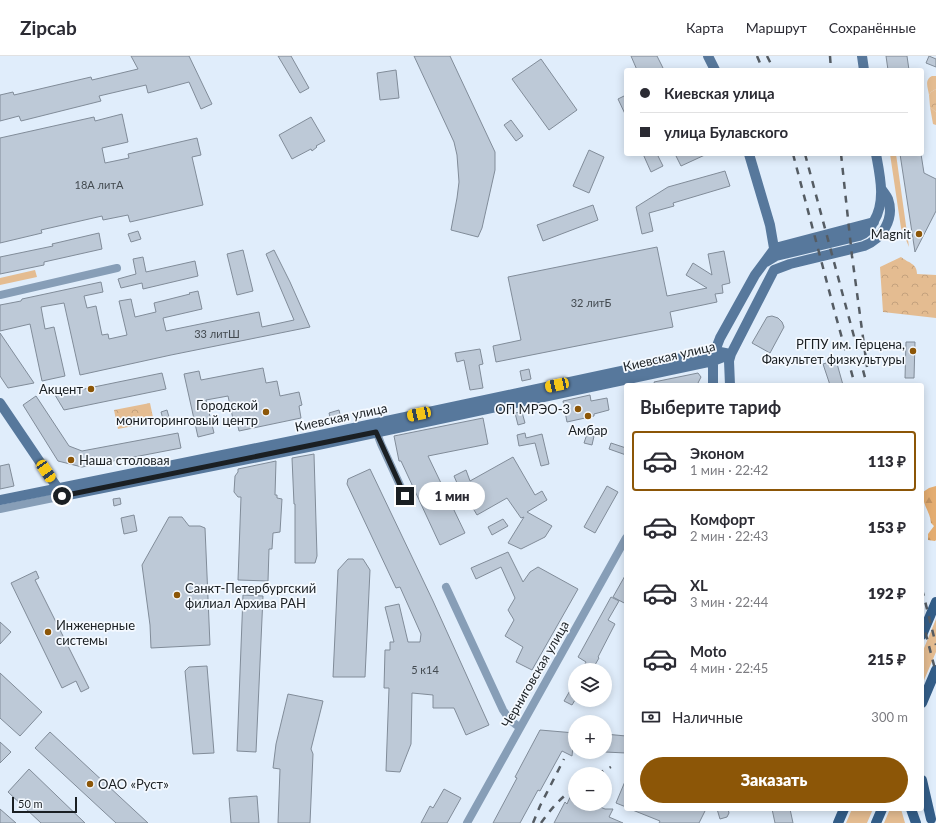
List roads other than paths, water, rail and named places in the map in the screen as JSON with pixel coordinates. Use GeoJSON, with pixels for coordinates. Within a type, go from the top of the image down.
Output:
{"type":"FeatureCollection","features":[{"type":"Feature","properties":{"kind":"main road"},"geometry":{"type":"LineString","coordinates":[[924,630],[936,602]]}},
{"type":"Feature","properties":{"kind":"main road"},"geometry":{"type":"LineString","coordinates":[[924,698],[936,670]]}},
{"type":"Feature","properties":{"kind":"main road"},"geometry":{"type":"LineString","coordinates":[[924,789],[931,821]]}},
{"type":"Feature","properties":{"kind":"main road"},"geometry":{"type":"LineString","coordinates":[[924,802],[931,821]]}},
{"type":"Feature","properties":{"kind":"main road"},"geometry":{"type":"LineString","coordinates":[[838,823],[843,811]]}},
{"type":"Feature","properties":{"kind":"main road"},"geometry":{"type":"LineString","coordinates":[[876,823],[881,811]]}},
{"type":"Feature","properties":{"kind":"main road"},"geometry":{"type":"LineString","coordinates":[[913,811],[916,823]]}},
{"type":"Feature","properties":{"kind":"street"},"geometry":{"type":"LineString","coordinates":[[708,56],[714,68]]}},
{"type":"Feature","properties":{"kind":"street"},"geometry":{"type":"LineString","coordinates":[[862,56],[864,68]]}},
{"type":"Feature","properties":{"kind":"street"},"geometry":{"type":"LineString","coordinates":[[729,383],[729,361],[731,354],[774,270],[775,252],[770,225],[750,156]]}},
{"type":"Feature","properties":{"kind":"street"},"geometry":{"type":"LineString","coordinates":[[713,383],[714,356],[725,328],[755,275],[775,252],[823,240],[864,234],[868,232],[880,208],[881,188],[876,156]]}},
{"type":"Feature","properties":{"kind":"street"},"geometry":{"type":"LineString","coordinates":[[774,270],[790,264],[864,246],[875,240],[881,235],[887,225],[889,212],[888,199],[881,188]]}},
{"type":"Feature","properties":{"kind":"street"},"geometry":{"type":"LineString","coordinates":[[0,295],[117,268]]}},
{"type":"Feature","properties":{"kind":"street","name":"Киевская улица"},"geometry":{"type":"LineString","coordinates":[[0,500],[60,492],[375,428],[714,356],[731,354]]}},
{"type":"Feature","properties":{"kind":"street"},"geometry":{"type":"LineString","coordinates":[[0,403],[60,492]]}},
{"type":"Feature","properties":{"kind":"street"},"geometry":{"type":"LineString","coordinates":[[375,428],[405,496]]}},
{"type":"Feature","properties":{"kind":"street","name":"Киевская улица"},"geometry":{"type":"LineString","coordinates":[[0,509],[60,492]]}},
{"type":"Feature","properties":{"kind":"street","name":"Черниговская улица"},"geometry":{"type":"LineString","coordinates":[[467,823],[519,727],[624,542]]}},
{"type":"Feature","properties":{"kind":"street"},"geometry":{"type":"LineString","coordinates":[[446,587],[503,710],[510,720],[519,727]]}},
{"type":"Feature","properties":{"kind":"railway"},"geometry":{"type":"LineString","coordinates":[[757,56],[762,68]]}},
{"type":"Feature","properties":{"kind":"railway"},"geometry":{"type":"LineString","coordinates":[[767,56],[773,68]]}},
{"type":"Feature","properties":{"kind":"railway"},"geometry":{"type":"LineString","coordinates":[[830,56],[831,68]]}},
{"type":"Feature","properties":{"kind":"railway"},"geometry":{"type":"LineString","coordinates":[[794,156],[854,383]]}},
{"type":"Feature","properties":{"kind":"railway"},"geometry":{"type":"LineString","coordinates":[[806,156],[866,383]]}},
{"type":"Feature","properties":{"kind":"railway"},"geometry":{"type":"LineString","coordinates":[[841,156],[852,256],[867,367]]}},
{"type":"Feature","properties":{"kind":"railway"},"geometry":{"type":"LineString","coordinates":[[924,597],[936,645]]}},
{"type":"Feature","properties":{"kind":"railway"},"geometry":{"type":"LineString","coordinates":[[924,627],[936,673]]}},
{"type":"Feature","properties":{"kind":"railway"},"geometry":{"type":"LineString","coordinates":[[533,823],[564,759]]}},
{"type":"Feature","properties":{"kind":"railway"},"geometry":{"type":"LineString","coordinates":[[541,823],[556,804],[568,793]]}},
{"type":"Feature","properties":{"kind":"place","name":"Magnit"},"geometry":{"type":"Point","coordinates":[919,234]}},
{"type":"Feature","properties":{"kind":"place","name":"РГПУ им. Герцена, Факультет физкультуры"},"geometry":{"type":"Point","coordinates":[913,351]}},
{"type":"Feature","properties":{"kind":"place","name":"Акцент"},"geometry":{"type":"Point","coordinates":[91,389]}},
{"type":"Feature","properties":{"kind":"place","name":"ОП МРЭО-3"},"geometry":{"type":"Point","coordinates":[578,409]}},
{"type":"Feature","properties":{"kind":"place","name":"Городской мониторинговый центр"},"geometry":{"type":"Point","coordinates":[266,412]}},
{"type":"Feature","properties":{"kind":"place","name":"Амбар"},"geometry":{"type":"Point","coordinates":[588,416]}},
{"type":"Feature","properties":{"kind":"place","name":"Наша столовая"},"geometry":{"type":"Point","coordinates":[71,460]}},
{"type":"Feature","properties":{"kind":"place","name":"Санкт-Петербургский филиал Архива РАН"},"geometry":{"type":"Point","coordinates":[177,595]}},
{"type":"Feature","properties":{"kind":"place","name":"Инженерные системы"},"geometry":{"type":"Point","coordinates":[48,632]}},
{"type":"Feature","properties":{"kind":"place","name":"ОАО «Руст»"},"geometry":{"type":"Point","coordinates":[90,784]}}]}
